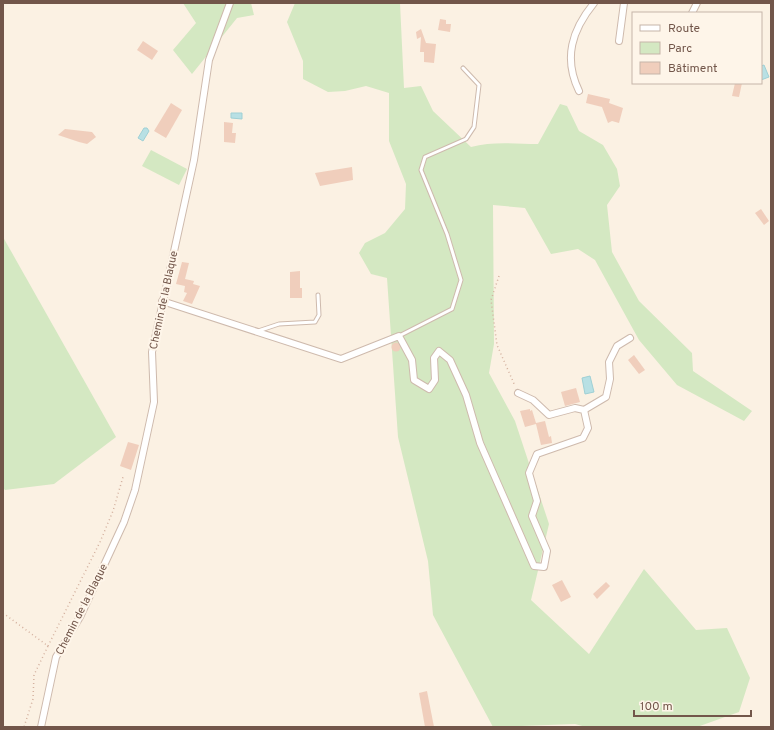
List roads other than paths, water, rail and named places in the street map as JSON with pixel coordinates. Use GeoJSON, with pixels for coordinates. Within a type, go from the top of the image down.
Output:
{"type":"FeatureCollection","features":[{"type":"Feature","properties":{"kind":"street","name":"Chemin de la Blaque"},"geometry":{"type":"LineString","coordinates":[[41,727],[56,657],[80,617],[124,522],[135,490],[154,402],[152,352],[194,160],[208,60],[230,3]]}},
{"type":"Feature","properties":{"kind":"street"},"geometry":{"type":"LineString","coordinates":[[579,91],[574,81],[570,47],[582,19],[594,3]]}},
{"type":"Feature","properties":{"kind":"street"},"geometry":{"type":"LineString","coordinates":[[619,41],[624,3]]}},
{"type":"Feature","properties":{"kind":"street"},"geometry":{"type":"LineString","coordinates":[[692,12],[697,3]]}},
{"type":"Feature","properties":{"kind":"street"},"geometry":{"type":"LineString","coordinates":[[162,301],[341,359],[399,336],[412,360],[414,380],[429,389],[435,380],[434,358],[439,351],[450,360],[466,395],[480,443],[534,566],[544,566],[547,551],[532,516],[537,501],[529,473],[537,454],[583,438],[588,428],[584,410]]}},
{"type":"Feature","properties":{"kind":"street"},"geometry":{"type":"LineString","coordinates":[[518,393],[533,400],[549,416],[575,408],[584,410],[606,397],[610,379],[609,362],[617,346],[630,338]]}},
{"type":"Feature","properties":{"kind":"lane"},"geometry":{"type":"LineString","coordinates":[[399,336],[452,309],[461,280],[446,234],[421,170],[425,157],[466,139],[474,127],[479,85],[463,68]]}},
{"type":"Feature","properties":{"kind":"lane"},"geometry":{"type":"LineString","coordinates":[[254,332],[279,324],[315,322],[318,315],[318,295]]}},
{"type":"Feature","properties":{"kind":"water"},"geometry":{"type":"Polygon","coordinates":[[[764,65],[769,77],[762,80],[762,66],[764,65]]]}},
{"type":"Feature","properties":{"kind":"water"},"geometry":{"type":"Polygon","coordinates":[[[231,113],[242,113],[242,119],[231,118],[231,113]]]}},
{"type":"Feature","properties":{"kind":"water"},"geometry":{"type":"Polygon","coordinates":[[[144,128],[147,128],[149,131],[143,141],[138,138],[144,128]]]}},
{"type":"Feature","properties":{"kind":"water"},"geometry":{"type":"Polygon","coordinates":[[[590,376],[594,392],[585,394],[582,378],[590,376]]]}}]}
